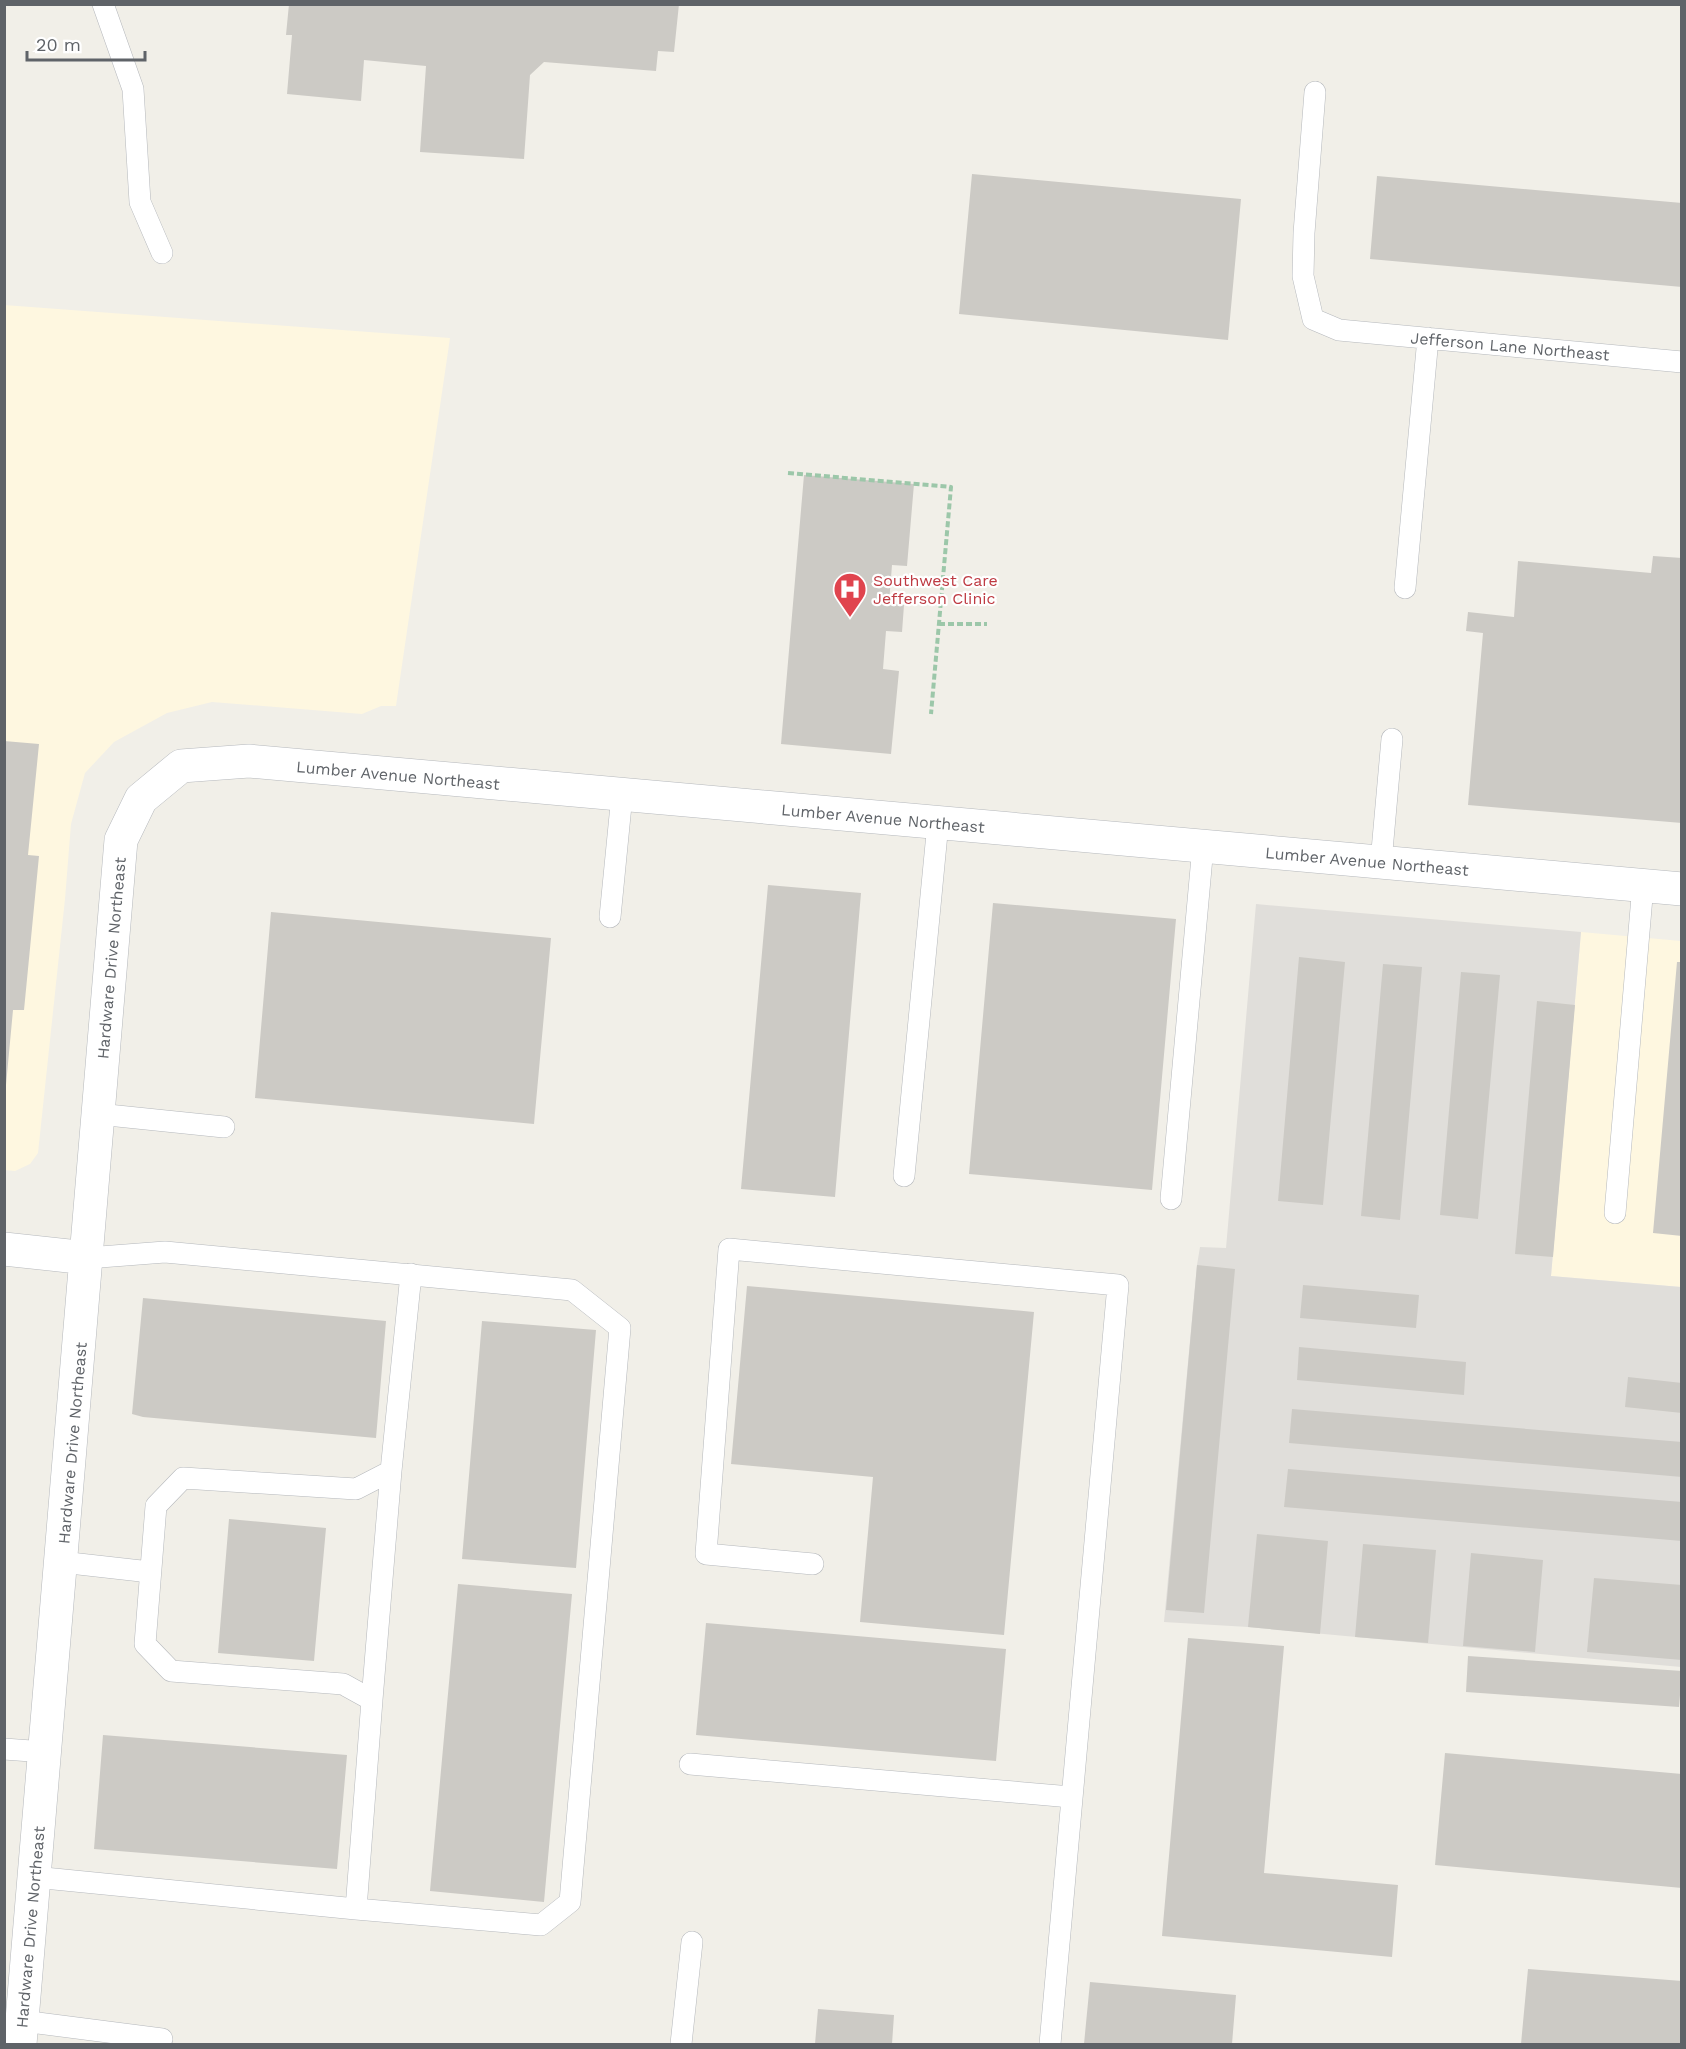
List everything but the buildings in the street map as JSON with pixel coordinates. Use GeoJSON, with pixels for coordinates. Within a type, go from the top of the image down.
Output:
{"type":"FeatureCollection","features":[{"type":"Feature","properties":{"kind":"street","name":"Lumber Avenue Northeast"},"geometry":{"type":"LineString","coordinates":[[121,840],[141,799],[181,766],[249,761],[1682,889]]}},
{"type":"Feature","properties":{"kind":"street","name":"Hardware Drive Northeast"},"geometry":{"type":"LineString","coordinates":[[21,2033],[121,840]]}},
{"type":"Feature","properties":{"kind":"street"},"geometry":{"type":"LineString","coordinates":[[4,1249],[87,1258]]}},
{"type":"Feature","properties":{"kind":"lane"},"geometry":{"type":"LineString","coordinates":[[103,4],[133,88],[140,202],[162,253]]}},
{"type":"Feature","properties":{"kind":"lane","name":"Jefferson Lane Northeast"},"geometry":{"type":"LineString","coordinates":[[1315,92],[1304,233],[1303,276],[1313,319],[1339,330],[1682,362]]}},
{"type":"Feature","properties":{"kind":"lane"},"geometry":{"type":"LineString","coordinates":[[1405,588],[1428,338]]}},
{"type":"Feature","properties":{"kind":"lane"},"geometry":{"type":"LineString","coordinates":[[1381,862],[1392,739]]}},
{"type":"Feature","properties":{"kind":"lane"},"geometry":{"type":"LineString","coordinates":[[610,917],[622,795]]}},
{"type":"Feature","properties":{"kind":"lane"},"geometry":{"type":"LineString","coordinates":[[904,1176],[938,823]]}},
{"type":"Feature","properties":{"kind":"lane"},"geometry":{"type":"LineString","coordinates":[[1171,1199],[1203,846]]}},
{"type":"Feature","properties":{"kind":"lane"},"geometry":{"type":"LineString","coordinates":[[1615,1213],[1643,885]]}},
{"type":"Feature","properties":{"kind":"lane"},"geometry":{"type":"LineString","coordinates":[[98,1114],[224,1127]]}},
{"type":"Feature","properties":{"kind":"lane"},"geometry":{"type":"LineString","coordinates":[[813,1564],[706,1554],[729,1249],[1118,1285],[1050,2044]]}},
{"type":"Feature","properties":{"kind":"lane"},"geometry":{"type":"LineString","coordinates":[[34,1877],[541,1925],[570,1902],[620,1328],[572,1290],[165,1252],[87,1258]]}},
{"type":"Feature","properties":{"kind":"lane"},"geometry":{"type":"LineString","coordinates":[[356,1909],[391,1472],[411,1274]]}},
{"type":"Feature","properties":{"kind":"lane"},"geometry":{"type":"LineString","coordinates":[[372,1700],[343,1684],[171,1671],[145,1644],[150,1572],[156,1506],[183,1478],[356,1489],[391,1472]]}},
{"type":"Feature","properties":{"kind":"lane"},"geometry":{"type":"LineString","coordinates":[[62,1562],[150,1572]]}},
{"type":"Feature","properties":{"kind":"lane"},"geometry":{"type":"LineString","coordinates":[[4,1749],[45,1752]]}},
{"type":"Feature","properties":{"kind":"lane"},"geometry":{"type":"LineString","coordinates":[[690,1764],[1071,1797]]}},
{"type":"Feature","properties":{"kind":"lane"},"geometry":{"type":"LineString","coordinates":[[681,2044],[692,1942]]}},
{"type":"Feature","properties":{"kind":"lane"},"geometry":{"type":"LineString","coordinates":[[21,2033],[162,2039]]}},
{"type":"Feature","properties":{"kind":"path"},"geometry":{"type":"LineString","coordinates":[[788,473],[951,487],[931,714]]}},
{"type":"Feature","properties":{"kind":"path"},"geometry":{"type":"LineString","coordinates":[[939,624],[987,624]]}},
{"type":"Feature","properties":{"kind":"shaded area"},"geometry":{"type":"Polygon","coordinates":[[[4,305],[450,338],[396,706],[381,706],[362,714],[212,702],[167,713],[114,742],[85,773],[71,824],[38,1153],[30,1164],[15,1171],[4,1170],[4,305]]]}},
{"type":"Feature","properties":{"kind":"shaded area"},"geometry":{"type":"Polygon","coordinates":[[[1256,904],[1581,932],[1551,1276],[1681,1287],[1681,1667],[1248,1627],[1164,1622],[1197,1265],[1200,1247],[1226,1248],[1256,904]]]}},
{"type":"Feature","properties":{"kind":"shaded area"},"geometry":{"type":"Polygon","coordinates":[[[1581,932],[1681,941],[1681,1287],[1551,1276],[1581,932]]]}},
{"type":"Feature","properties":{"kind":"place","name":"Southwest Care Jefferson Clinic"},"geometry":{"type":"Point","coordinates":[850,618]}}]}
